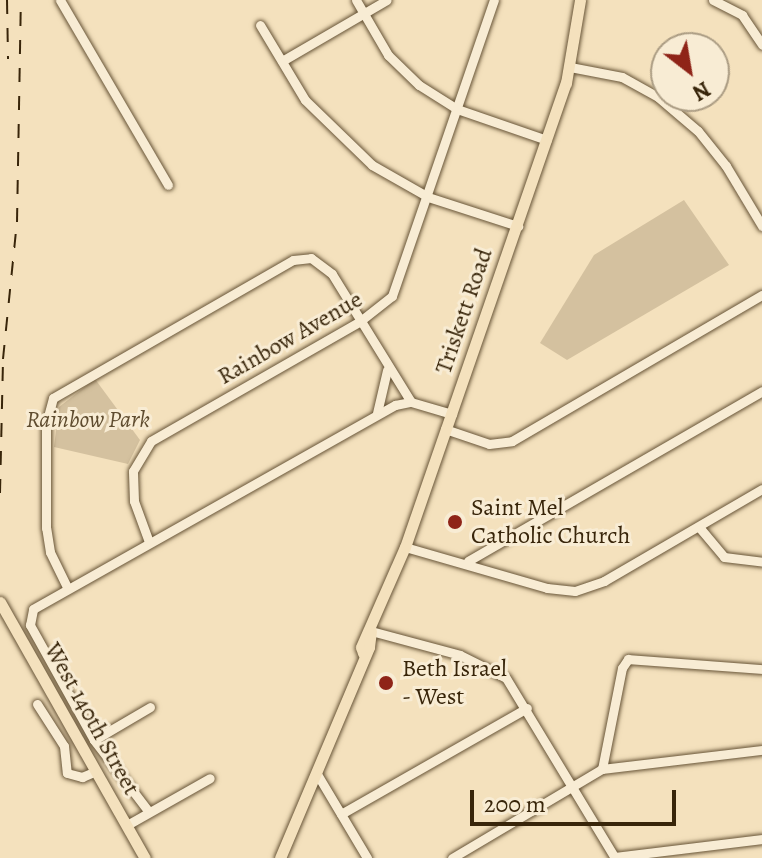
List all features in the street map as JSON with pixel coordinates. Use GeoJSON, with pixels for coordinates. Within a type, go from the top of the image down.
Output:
{"type":"FeatureCollection","features":[{"type":"Feature","properties":{"kind":"main road","name":"Triskett Road"},"geometry":{"type":"LineString","coordinates":[[280,858],[317,774],[363,653],[372,641],[371,631],[405,547],[518,226],[570,67],[580,0]]}},
{"type":"Feature","properties":{"kind":"main road","name":"West 140th Street"},"geometry":{"type":"LineString","coordinates":[[0,602],[145,858]]}},
{"type":"Feature","properties":{"kind":"street"},"geometry":{"type":"LineString","coordinates":[[60,0],[168,185]]}},
{"type":"Feature","properties":{"kind":"street"},"geometry":{"type":"LineString","coordinates":[[356,0],[401,70],[457,109],[547,140]]}},
{"type":"Feature","properties":{"kind":"street"},"geometry":{"type":"LineString","coordinates":[[282,61],[387,0]]}},
{"type":"Feature","properties":{"kind":"street","name":"Rainbow Avenue"},"geometry":{"type":"LineString","coordinates":[[149,542],[134,501],[133,471],[151,441],[359,322],[392,296],[494,0]]}},
{"type":"Feature","properties":{"kind":"street"},"geometry":{"type":"LineString","coordinates":[[713,0],[742,15],[762,45]]}},
{"type":"Feature","properties":{"kind":"street"},"geometry":{"type":"LineString","coordinates":[[260,25],[305,100],[372,165],[428,197],[518,226]]}},
{"type":"Feature","properties":{"kind":"street"},"geometry":{"type":"LineString","coordinates":[[570,67],[622,77],[658,97],[698,131],[726,166],[762,226]]}},
{"type":"Feature","properties":{"kind":"street"},"geometry":{"type":"LineString","coordinates":[[67,587],[50,552],[46,528],[46,424],[57,393],[293,260],[311,258],[332,274],[387,370],[411,402]]}},
{"type":"Feature","properties":{"kind":"street"},"geometry":{"type":"LineString","coordinates":[[445,429],[489,444],[512,441],[762,295]]}},
{"type":"Feature","properties":{"kind":"street"},"geometry":{"type":"LineString","coordinates":[[377,413],[387,370]]}},
{"type":"Feature","properties":{"kind":"street"},"geometry":{"type":"LineString","coordinates":[[468,561],[762,391]]}},
{"type":"Feature","properties":{"kind":"street"},"geometry":{"type":"LineString","coordinates":[[149,812],[94,740],[30,625],[33,609],[377,413],[411,402],[452,414]]}},
{"type":"Feature","properties":{"kind":"street"},"geometry":{"type":"LineString","coordinates":[[405,547],[468,561],[547,588],[575,591],[604,581],[762,489]]}},
{"type":"Feature","properties":{"kind":"street"},"geometry":{"type":"LineString","coordinates":[[699,527],[724,557],[762,562]]}},
{"type":"Feature","properties":{"kind":"street"},"geometry":{"type":"LineString","coordinates":[[371,631],[488,665],[506,678],[527,708],[615,858],[762,839]]}},
{"type":"Feature","properties":{"kind":"street"},"geometry":{"type":"LineString","coordinates":[[602,769],[622,668],[628,659],[762,669]]}},
{"type":"Feature","properties":{"kind":"street"},"geometry":{"type":"LineString","coordinates":[[37,704],[64,746],[67,773],[82,777],[96,771]]}},
{"type":"Feature","properties":{"kind":"street"},"geometry":{"type":"LineString","coordinates":[[94,740],[150,707]]}},
{"type":"Feature","properties":{"kind":"street"},"geometry":{"type":"LineString","coordinates":[[341,814],[527,708]]}},
{"type":"Feature","properties":{"kind":"street"},"geometry":{"type":"LineString","coordinates":[[452,858],[602,769],[762,750]]}},
{"type":"Feature","properties":{"kind":"street"},"geometry":{"type":"LineString","coordinates":[[317,774],[367,858]]}},
{"type":"Feature","properties":{"kind":"street"},"geometry":{"type":"LineString","coordinates":[[127,825],[210,778]]}},
{"type":"Feature","properties":{"kind":"green space"},"geometry":{"type":"Polygon","coordinates":[[[684,200],[729,265],[567,360],[540,343],[594,255],[684,200]]]}},
{"type":"Feature","properties":{"kind":"green space","name":"Rainbow Park"},"geometry":{"type":"Polygon","coordinates":[[[95,379],[140,440],[128,464],[54,447],[59,407],[95,379]]]}},
{"type":"Feature","properties":{"kind":"railway"},"geometry":{"type":"LineString","coordinates":[[7,0],[8,59]]}},
{"type":"Feature","properties":{"kind":"railway"},"geometry":{"type":"LineString","coordinates":[[0,493],[3,359],[17,222],[21,0]]}},
{"type":"Feature","properties":{"kind":"place","name":"Saint Mel Catholic Church"},"geometry":{"type":"Point","coordinates":[455,522]}},
{"type":"Feature","properties":{"kind":"place","name":"Beth Israel - West"},"geometry":{"type":"Point","coordinates":[386,683]}}]}
